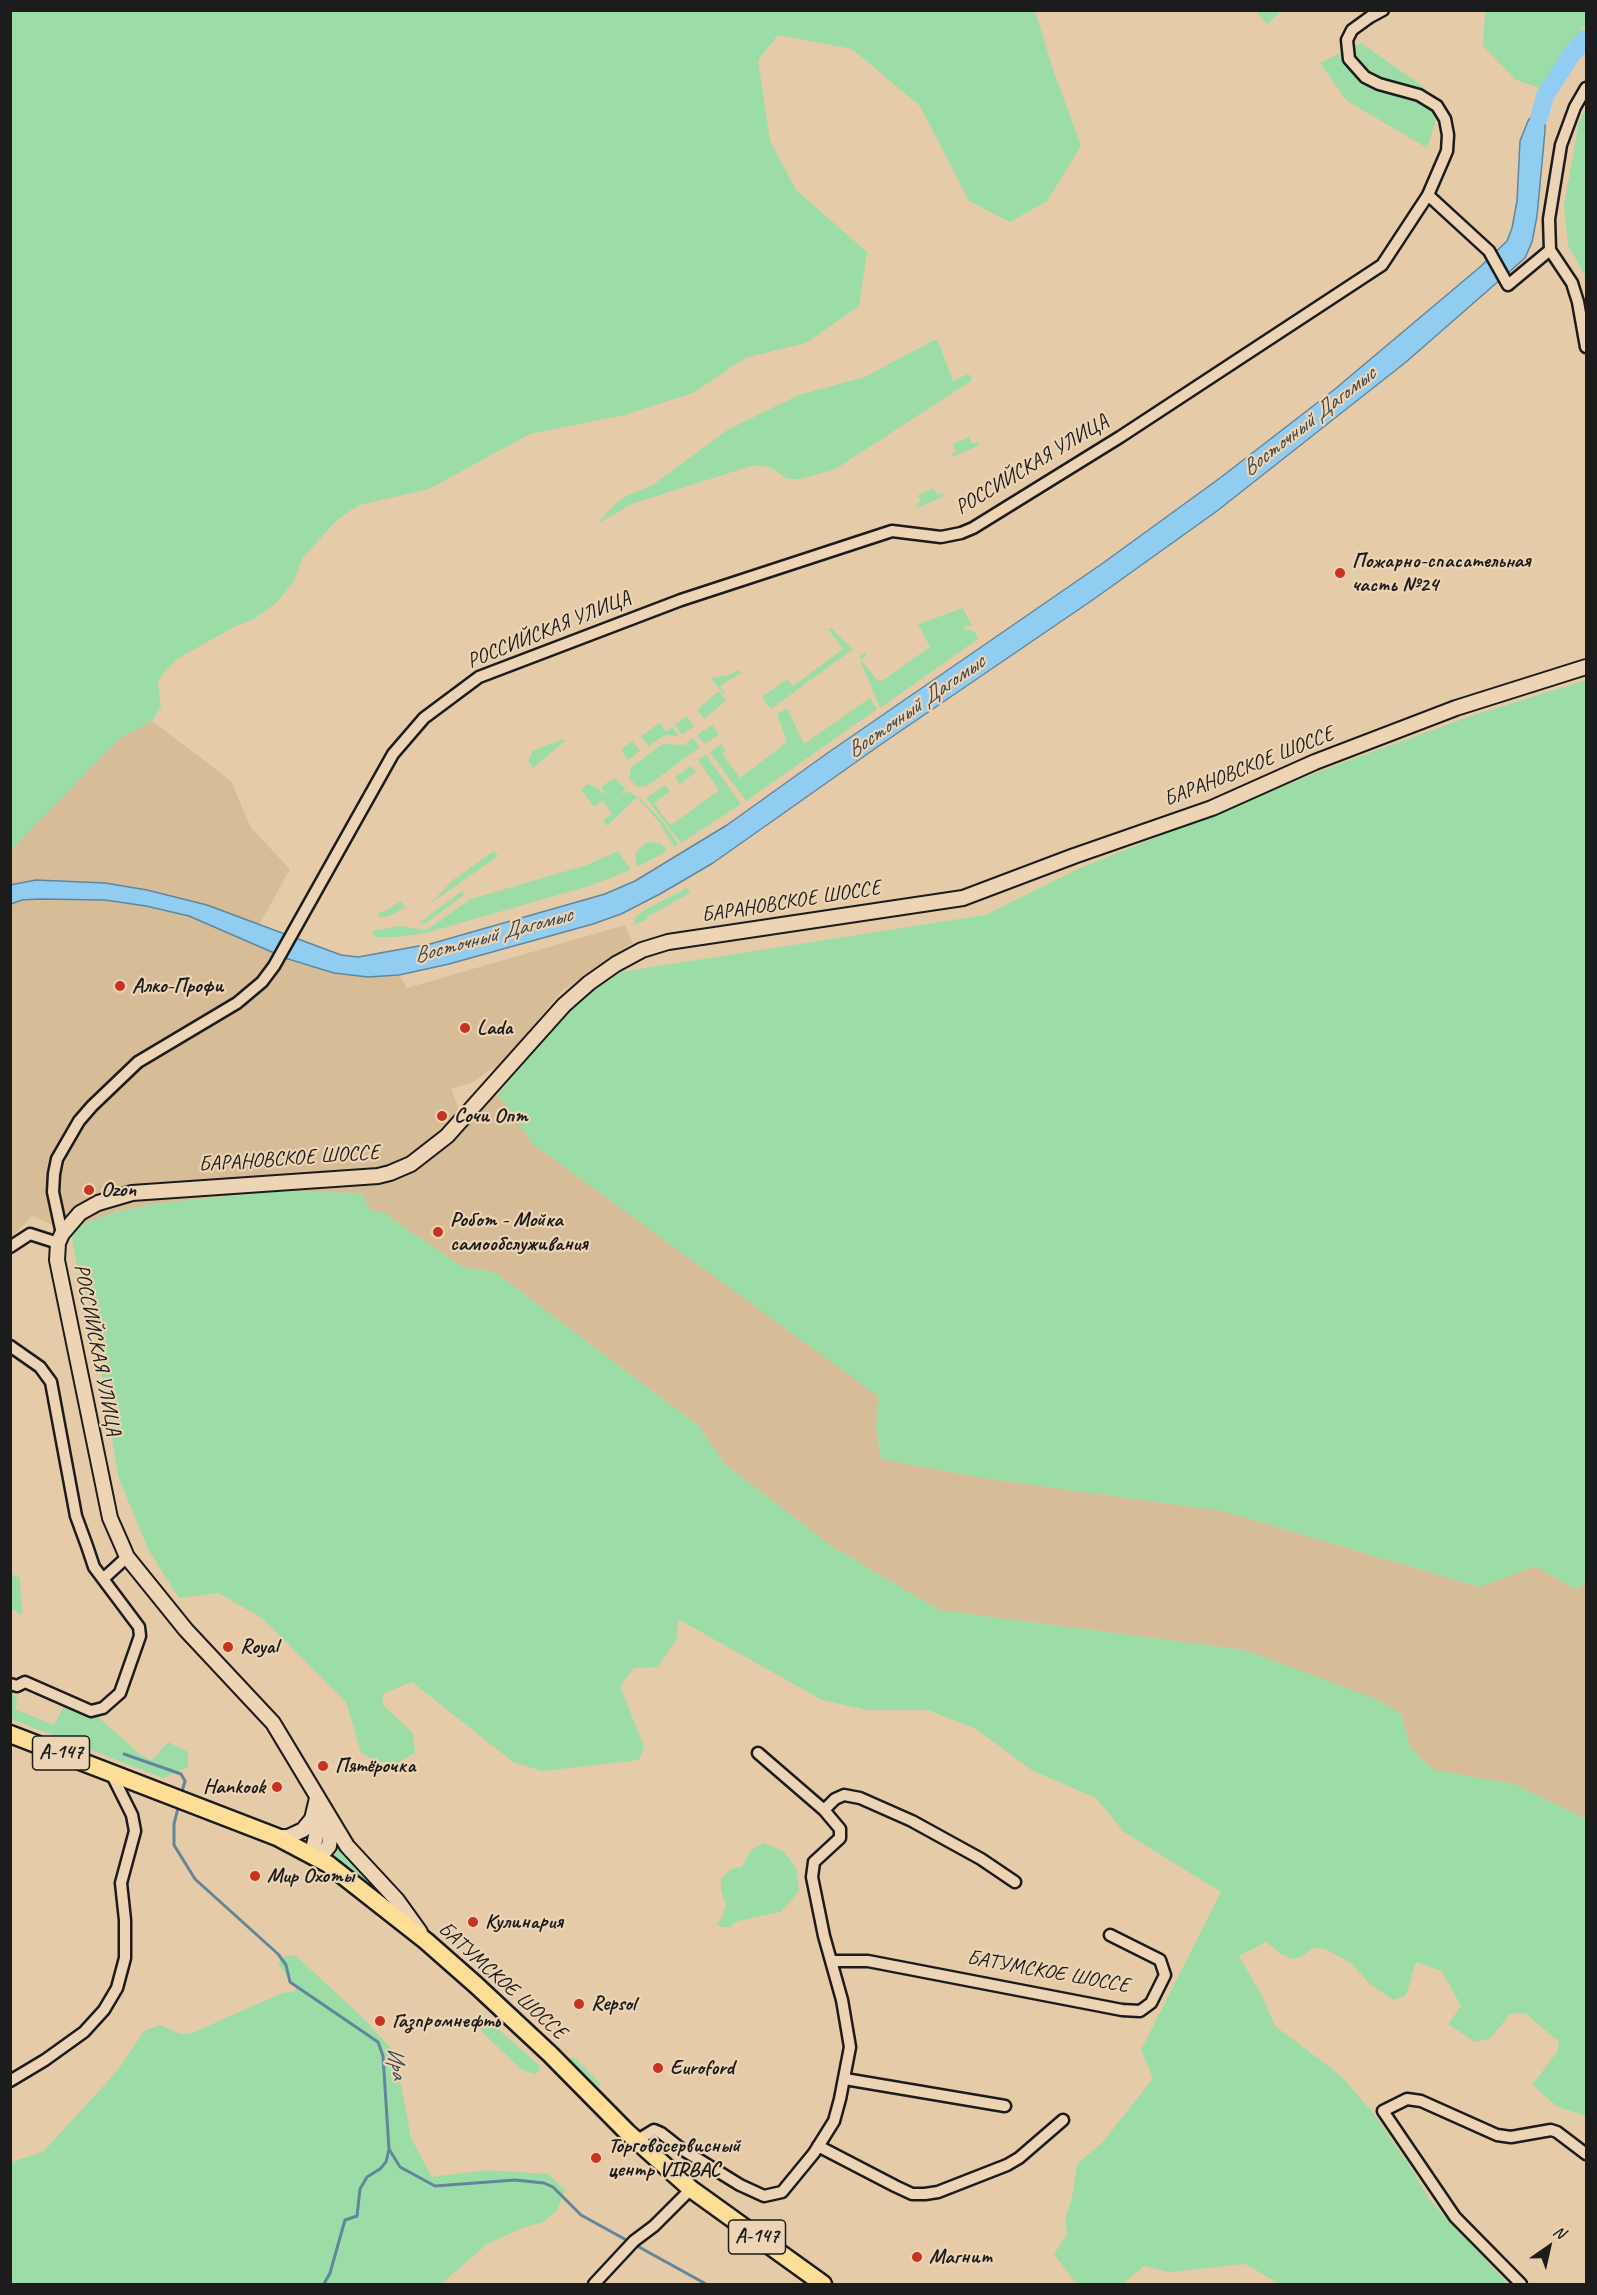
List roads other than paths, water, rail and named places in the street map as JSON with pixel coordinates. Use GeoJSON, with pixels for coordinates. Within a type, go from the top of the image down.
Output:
{"type":"FeatureCollection","features":[{"type":"Feature","properties":{"kind":"highway","name":"БАТУМСКОЕ ШОССЕ"},"geometry":{"type":"LineString","coordinates":[[10,1734],[277,1837],[317,1857],[426,1941],[524,2030],[636,2141],[691,2189],[823,2284]]}},
{"type":"Feature","properties":{"kind":"main road","name":"БАРАНОВСКОЕ ШОССЕ"},"geometry":{"type":"LineString","coordinates":[[60,1238],[80,1213],[98,1203],[132,1193],[378,1176],[402,1168],[447,1136],[564,1005],[589,983],[616,964],[642,950],[668,942],[963,898],[1212,808],[1275,782],[1315,762],[1456,708],[1587,667]]}},
{"type":"Feature","properties":{"kind":"main road","name":"РОССИЙСКАЯ УЛИЦА"},"geometry":{"type":"LineString","coordinates":[[60,1238],[57,1260],[110,1518],[127,1557],[186,1630],[273,1723],[317,1798]]}},
{"type":"Feature","properties":{"kind":"main road"},"geometry":{"type":"LineString","coordinates":[[277,1837],[288,1837],[303,1830],[312,1819],[317,1798]]}},
{"type":"Feature","properties":{"kind":"main road"},"geometry":{"type":"LineString","coordinates":[[317,1798],[319,1812],[314,1845],[317,1857]]}},
{"type":"Feature","properties":{"kind":"main road","name":"А-147"},"geometry":{"type":"LineString","coordinates":[[317,1798],[347,1846],[397,1900],[426,1941]]}},
{"type":"Feature","properties":{"kind":"street","name":"РОССИЙСКАЯ УЛИЦА"},"geometry":{"type":"LineString","coordinates":[[60,1238],[53,1192],[54,1174],[57,1159],[79,1121],[138,1062],[237,1003],[262,982],[274,966],[393,754],[424,718],[479,677],[681,600],[891,531],[941,537],[973,528],[1130,430],[1382,265],[1428,195],[1447,152],[1448,135],[1442,112],[1437,106],[1419,95],[1379,84],[1365,77],[1349,59],[1347,40],[1352,30],[1370,16],[1383,10]]}},
{"type":"Feature","properties":{"kind":"street"},"geometry":{"type":"LineString","coordinates":[[1587,88],[1575,107],[1561,145],[1549,219],[1550,250],[1572,283],[1587,347]]}},
{"type":"Feature","properties":{"kind":"street"},"geometry":{"type":"LineString","coordinates":[[1428,195],[1490,251],[1508,285],[1550,250]]}},
{"type":"Feature","properties":{"kind":"street"},"geometry":{"type":"LineString","coordinates":[[10,1247],[30,1234],[60,1238]]}},
{"type":"Feature","properties":{"kind":"street"},"geometry":{"type":"LineString","coordinates":[[10,1346],[40,1367],[51,1382],[76,1516],[94,1567],[139,1627],[140,1636],[120,1693],[103,1707],[91,1711],[25,1682],[17,1686],[10,1684]]}},
{"type":"Feature","properties":{"kind":"street"},"geometry":{"type":"LineString","coordinates":[[103,1579],[127,1557]]}},
{"type":"Feature","properties":{"kind":"street"},"geometry":{"type":"LineString","coordinates":[[636,2141],[654,2130],[661,2133],[680,2148],[740,2185],[764,2196],[782,2192],[818,2146],[834,2121],[845,2079],[850,2047],[842,2000],[812,1877],[814,1862],[841,1835],[840,1829],[824,1810],[758,1753]]}},
{"type":"Feature","properties":{"kind":"street"},"geometry":{"type":"LineString","coordinates":[[10,2081],[45,2060],[84,2032],[104,2010],[117,1988],[125,1958],[125,1920],[121,1883],[135,1831],[132,1815],[111,1773]]}},
{"type":"Feature","properties":{"kind":"street"},"geometry":{"type":"LineString","coordinates":[[824,1810],[844,1794],[860,1798],[912,1821],[981,1859],[1015,1882]]}},
{"type":"Feature","properties":{"kind":"street","name":"БАТУМСКОЕ ШОССЕ"},"geometry":{"type":"LineString","coordinates":[[832,1961],[868,1961],[1122,2010],[1140,2011],[1151,2003],[1165,1975],[1160,1960],[1110,1935]]}},
{"type":"Feature","properties":{"kind":"street"},"geometry":{"type":"LineString","coordinates":[[845,2079],[1005,2106]]}},
{"type":"Feature","properties":{"kind":"street"},"geometry":{"type":"LineString","coordinates":[[1521,2284],[1455,2217],[1383,2111],[1407,2099],[1421,2102],[1497,2135],[1511,2137],[1551,2130],[1587,2154]]}},
{"type":"Feature","properties":{"kind":"street"},"geometry":{"type":"LineString","coordinates":[[818,2146],[912,2194],[925,2194],[938,2192],[1007,2165],[1063,2120]]}},
{"type":"Feature","properties":{"kind":"street"},"geometry":{"type":"LineString","coordinates":[[594,2284],[634,2241],[654,2226],[691,2189]]}},
{"type":"Feature","properties":{"kind":"water"},"geometry":{"type":"Polygon","coordinates":[[[1545,96],[1545,131],[1537,216],[1532,242],[1525,258],[1406,362],[1217,511],[713,863],[660,894],[621,914],[593,924],[449,964],[399,975],[368,977],[334,973],[288,959],[189,916],[146,906],[105,900],[39,899],[22,900],[11,904],[10,885],[36,880],[105,883],[147,890],[207,905],[341,955],[358,957],[430,944],[605,894],[635,881],[727,825],[1103,563],[1220,478],[1335,389],[1480,267],[1507,241],[1512,228],[1517,201],[1520,141],[1528,121],[1545,96]]]}},
{"type":"Feature","properties":{"kind":"waterway","name":"Восточный Дагомыс"},"geometry":{"type":"LineString","coordinates":[[1539,118],[1545,96],[1572,54],[1586,38]]}},
{"type":"Feature","properties":{"kind":"waterway","name":"Ира"},"geometry":{"type":"LineString","coordinates":[[124,1754],[181,1774],[185,1781],[181,1795]]}},
{"type":"Feature","properties":{"kind":"waterway","name":"Ира"},"geometry":{"type":"LineString","coordinates":[[179,1804],[174,1824],[174,1845],[195,1879],[278,1954],[286,1965],[290,1982],[378,2042],[383,2056],[389,2149],[400,2167],[435,2186],[515,2180],[544,2183],[553,2187],[581,2215],[706,2284]]}},
{"type":"Feature","properties":{"kind":"waterway"},"geometry":{"type":"LineString","coordinates":[[324,2284],[330,2273],[345,2220],[357,2216],[360,2189],[367,2177],[386,2162],[389,2149]]}},
{"type":"Feature","properties":{"kind":"place","name":"Пожарно-спасательная часть №24"},"geometry":{"type":"Point","coordinates":[1340,573]}},
{"type":"Feature","properties":{"kind":"place","name":"Алко-Профи"},"geometry":{"type":"Point","coordinates":[120,986]}},
{"type":"Feature","properties":{"kind":"place","name":"Lada"},"geometry":{"type":"Point","coordinates":[465,1028]}},
{"type":"Feature","properties":{"kind":"place","name":"Сочи Опт"},"geometry":{"type":"Point","coordinates":[442,1116]}},
{"type":"Feature","properties":{"kind":"place","name":"Ozon"},"geometry":{"type":"Point","coordinates":[89,1190]}},
{"type":"Feature","properties":{"kind":"place","name":"Робот - Мойка самообслуживания"},"geometry":{"type":"Point","coordinates":[438,1232]}},
{"type":"Feature","properties":{"kind":"place","name":"Royal"},"geometry":{"type":"Point","coordinates":[228,1647]}},
{"type":"Feature","properties":{"kind":"place","name":"Пятёрочка"},"geometry":{"type":"Point","coordinates":[323,1766]}},
{"type":"Feature","properties":{"kind":"place","name":"Hankook"},"geometry":{"type":"Point","coordinates":[277,1787]}},
{"type":"Feature","properties":{"kind":"place","name":"Мир Охоты"},"geometry":{"type":"Point","coordinates":[255,1876]}},
{"type":"Feature","properties":{"kind":"place","name":"Кулинария"},"geometry":{"type":"Point","coordinates":[473,1922]}},
{"type":"Feature","properties":{"kind":"place","name":"Repsol"},"geometry":{"type":"Point","coordinates":[579,2004]}},
{"type":"Feature","properties":{"kind":"place","name":"Газпромнефть"},"geometry":{"type":"Point","coordinates":[380,2021]}},
{"type":"Feature","properties":{"kind":"place","name":"Euroford"},"geometry":{"type":"Point","coordinates":[658,2068]}},
{"type":"Feature","properties":{"kind":"place","name":"Торговосервисный центр VIRBAC"},"geometry":{"type":"Point","coordinates":[596,2158]}},
{"type":"Feature","properties":{"kind":"place","name":"Магнит"},"geometry":{"type":"Point","coordinates":[917,2257]}}]}
